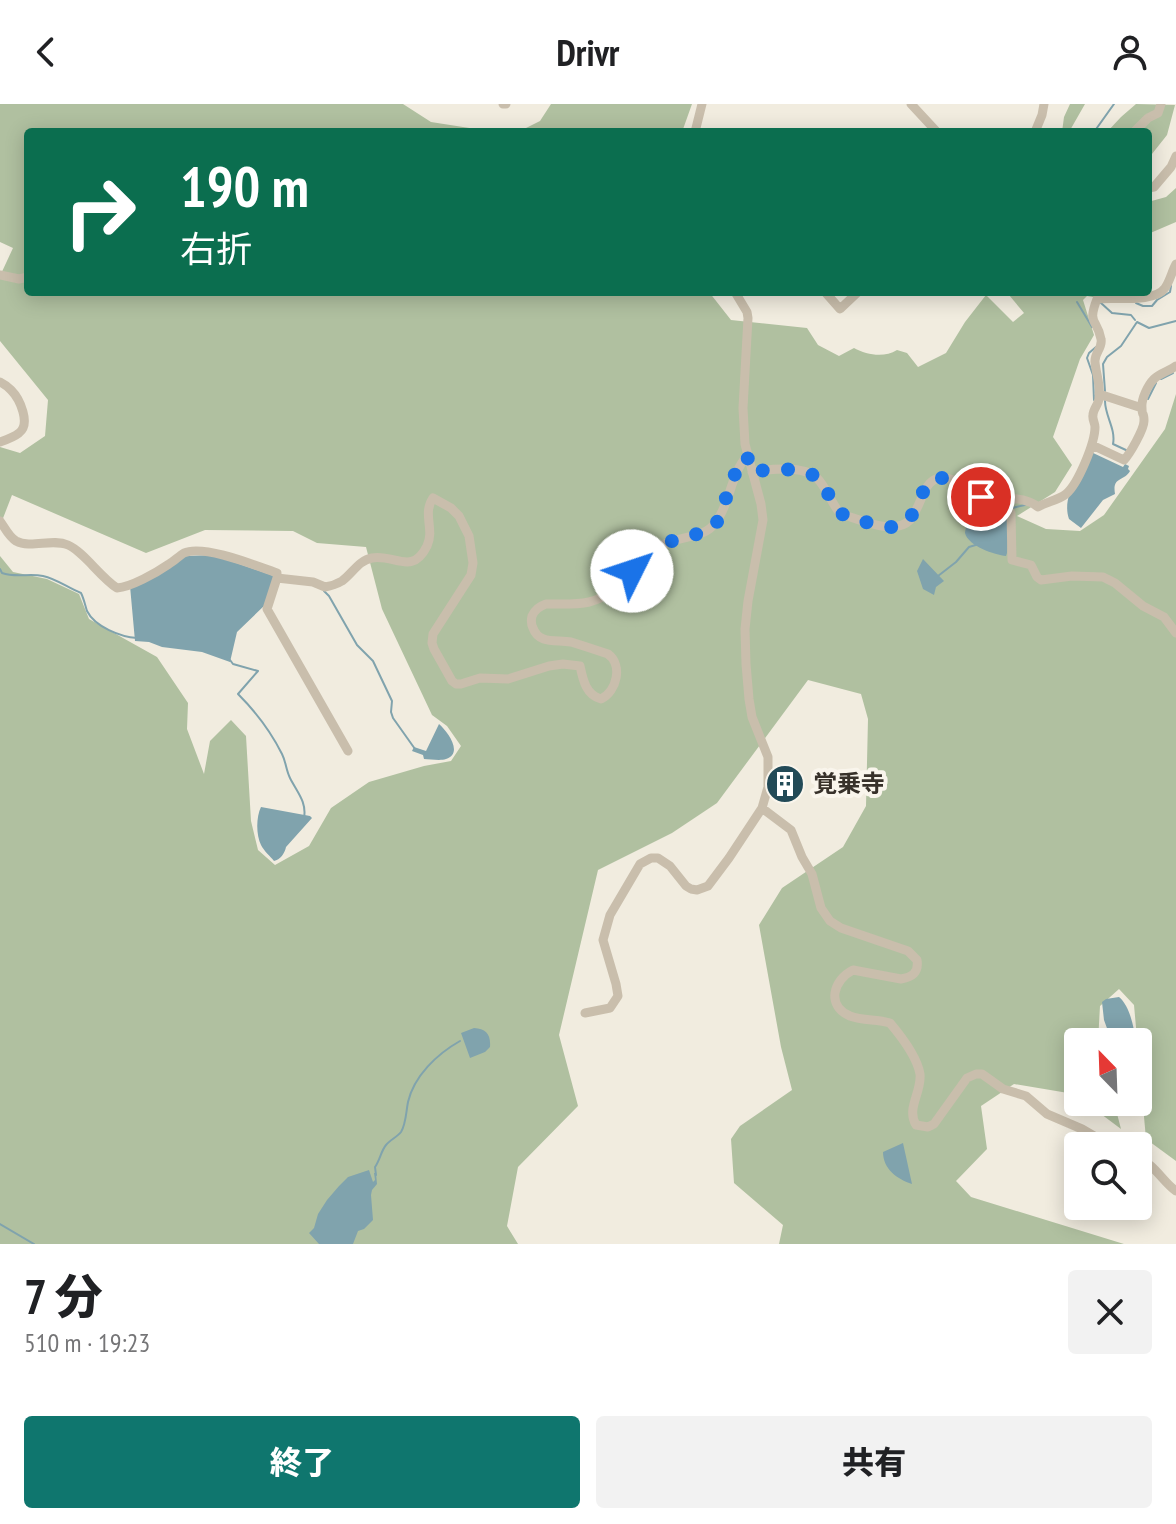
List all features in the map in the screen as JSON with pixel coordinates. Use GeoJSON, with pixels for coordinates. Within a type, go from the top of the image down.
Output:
{"type":"FeatureCollection","features":[{"type":"Feature","properties":{"kind":"street"},"geometry":{"type":"LineString","coordinates":[[696,128],[702,104]]}},
{"type":"Feature","properties":{"kind":"street"},"geometry":{"type":"LineString","coordinates":[[911,104],[933,128]]}},
{"type":"Feature","properties":{"kind":"street"},"geometry":{"type":"LineString","coordinates":[[1037,128],[1044,104]]}},
{"type":"Feature","properties":{"kind":"street"},"geometry":{"type":"LineString","coordinates":[[1138,128],[1158,113],[1161,104]]}},
{"type":"Feature","properties":{"kind":"street"},"geometry":{"type":"LineString","coordinates":[[1152,187],[1171,167],[1176,156]]}},
{"type":"Feature","properties":{"kind":"street"},"geometry":{"type":"LineString","coordinates":[[752,472],[805,471],[817,478],[839,512],[891,528],[903,525],[911,518],[927,485],[934,479],[951,480],[998,498],[1027,500],[1038,507],[1066,494],[1092,445],[1093,415],[1099,402],[1094,359],[1101,339],[1092,313],[1097,300],[1118,297],[1147,299],[1164,291],[1176,264]]}},
{"type":"Feature","properties":{"kind":"street"},"geometry":{"type":"LineString","coordinates":[[0,275],[24,278]]}},
{"type":"Feature","properties":{"kind":"street"},"geometry":{"type":"LineString","coordinates":[[585,1013],[610,1008],[618,996],[603,940],[610,915],[640,864],[658,858],[670,866],[686,886],[702,889],[712,881],[762,808],[768,787],[768,757],[752,717],[749,699],[745,629],[763,520],[747,456],[743,422],[748,318],[737,296]]}},
{"type":"Feature","properties":{"kind":"street"},"geometry":{"type":"LineString","coordinates":[[829,296],[840,309],[854,296]]}},
{"type":"Feature","properties":{"kind":"street"},"geometry":{"type":"LineString","coordinates":[[1092,445],[1124,460],[1143,427],[1143,399],[1153,381],[1176,366]]}},
{"type":"Feature","properties":{"kind":"street"},"geometry":{"type":"LineString","coordinates":[[0,382],[19,399],[24,420],[20,433],[0,442]]}},
{"type":"Feature","properties":{"kind":"street"},"geometry":{"type":"LineString","coordinates":[[1099,394],[1142,408]]}},
{"type":"Feature","properties":{"kind":"street"},"geometry":{"type":"LineString","coordinates":[[277,578],[313,582],[325,587],[344,580],[364,561],[373,557],[409,563],[415,560],[431,535],[428,509],[433,498],[459,516],[469,536],[473,563],[471,575],[433,634],[434,649],[452,681],[461,684],[480,678],[508,679],[549,666],[580,666],[589,692],[601,699],[612,690],[616,677],[613,658],[568,641],[540,638],[533,629],[534,611],[546,604],[589,602],[602,597],[659,547],[708,531],[717,522],[738,466],[747,456]]}},
{"type":"Feature","properties":{"kind":"street"},"geometry":{"type":"LineString","coordinates":[[980,492],[981,497],[1009,510],[1012,560],[1031,565],[1041,580],[1072,576],[1103,577],[1164,617],[1176,633]]}},
{"type":"Feature","properties":{"kind":"street"},"geometry":{"type":"LineString","coordinates":[[0,521],[18,542],[68,545],[117,588],[192,551],[211,553],[277,573],[267,609],[348,751]]}},
{"type":"Feature","properties":{"kind":"street"},"geometry":{"type":"LineString","coordinates":[[762,808],[791,830],[814,878],[821,908],[830,921],[841,928],[908,951],[917,960],[917,970],[909,978],[853,970],[835,988],[835,996],[847,1014],[890,1023],[917,1064],[920,1082],[911,1113],[916,1125],[928,1127],[934,1124],[967,1078],[982,1074],[1003,1089],[1026,1096],[1047,1114],[1087,1132]]}},
{"type":"Feature","properties":{"kind":"street"},"geometry":{"type":"LineString","coordinates":[[1152,1168],[1176,1191]]}},
{"type":"Feature","properties":{"kind":"green space"},"geometry":{"type":"Polygon","coordinates":[[[0,104],[403,104],[431,122],[469,128],[24,128],[24,296],[712,296],[731,320],[807,328],[818,345],[839,356],[854,348],[876,355],[897,350],[907,353],[918,367],[946,353],[985,296],[1013,322],[1024,313],[1010,296],[1087,296],[1083,300],[1094,335],[1080,359],[1053,437],[1072,465],[1055,492],[1017,516],[1046,529],[1080,531],[1104,515],[1165,429],[1176,394],[1176,1161],[1152,1143],[1152,1132],[1145,1132],[1144,1116],[1152,1116],[1152,1028],[1136,1028],[1134,1005],[1119,989],[1100,1006],[1099,1028],[1064,1028],[1064,1092],[1014,1084],[981,1106],[987,1149],[956,1181],[971,1197],[1124,1244],[779,1244],[783,1225],[734,1183],[731,1139],[740,1126],[792,1090],[759,925],[782,888],[843,847],[866,806],[868,719],[861,694],[808,680],[717,803],[672,833],[598,870],[559,1035],[578,1106],[518,1167],[507,1226],[518,1244],[0,1244],[0,556],[13,572],[47,579],[79,594],[89,619],[157,657],[188,703],[187,729],[204,774],[210,741],[231,720],[246,736],[251,821],[258,850],[275,865],[309,846],[331,808],[369,782],[451,761],[461,746],[447,726],[432,715],[382,609],[366,547],[317,543],[293,531],[205,530],[146,553],[12,495],[0,526],[0,447],[20,453],[45,436],[48,400],[0,341],[0,276],[13,248],[0,242],[0,104]]]}},
{"type":"Feature","properties":{"kind":"green space"},"geometry":{"type":"Polygon","coordinates":[[[551,104],[692,104],[683,128],[526,128],[540,121],[551,104]]]}},
{"type":"Feature","properties":{"kind":"green space"},"geometry":{"type":"Polygon","coordinates":[[[1070,104],[1085,104],[1071,128],[1063,128],[1070,104]]]}},
{"type":"Feature","properties":{"kind":"green space"},"geometry":{"type":"Polygon","coordinates":[[[1136,104],[1175,105],[1167,135],[1152,154],[1152,128],[1111,128],[1136,104]]]}},
{"type":"Feature","properties":{"kind":"green space"},"geometry":{"type":"Polygon","coordinates":[[[1176,188],[1176,222],[1152,232],[1152,201],[1166,197],[1176,188]]]}},
{"type":"Feature","properties":{"kind":"green space"},"geometry":{"type":"Polygon","coordinates":[[[1104,1116],[1118,1116],[1121,1129],[1104,1116]]]}},
{"type":"Feature","properties":{"kind":"water"},"geometry":{"type":"Polygon","coordinates":[[[1091,452],[1123,467],[1125,464],[1130,471],[1115,484],[1115,494],[1103,500],[1081,528],[1069,519],[1068,502],[1073,484],[1091,452]]]}},
{"type":"Feature","properties":{"kind":"water"},"geometry":{"type":"Polygon","coordinates":[[[979,510],[1006,510],[1009,513],[1006,556],[982,549],[967,538],[968,519],[979,510]]]}},
{"type":"Feature","properties":{"kind":"water"},"geometry":{"type":"Polygon","coordinates":[[[213,555],[274,576],[266,604],[237,632],[230,662],[202,652],[135,641],[130,586],[184,556],[213,555]]]}},
{"type":"Feature","properties":{"kind":"water"},"geometry":{"type":"Polygon","coordinates":[[[923,559],[944,581],[936,587],[934,595],[923,589],[917,571],[923,559]]]}},
{"type":"Feature","properties":{"kind":"water"},"geometry":{"type":"Polygon","coordinates":[[[439,724],[454,747],[451,756],[444,760],[424,759],[423,755],[412,751],[414,747],[426,751],[439,724]]]}},
{"type":"Feature","properties":{"kind":"water"},"geometry":{"type":"Polygon","coordinates":[[[261,807],[312,818],[286,847],[282,856],[274,861],[262,847],[258,836],[257,821],[261,807]]]}},
{"type":"Feature","properties":{"kind":"water"},"geometry":{"type":"Polygon","coordinates":[[[1119,997],[1123,1001],[1134,1028],[1107,1028],[1102,1002],[1119,997]]]}},
{"type":"Feature","properties":{"kind":"water"},"geometry":{"type":"Polygon","coordinates":[[[474,1028],[487,1033],[490,1047],[470,1058],[461,1033],[474,1028]]]}},
{"type":"Feature","properties":{"kind":"water"},"geometry":{"type":"Polygon","coordinates":[[[903,1143],[912,1184],[892,1172],[885,1163],[883,1152],[903,1143]]]}},
{"type":"Feature","properties":{"kind":"water"},"geometry":{"type":"Polygon","coordinates":[[[369,1170],[373,1182],[376,1173],[377,1184],[371,1195],[373,1220],[358,1231],[353,1244],[319,1244],[309,1233],[327,1200],[348,1177],[369,1170]]]}},
{"type":"Feature","properties":{"kind":"waterway"},"geometry":{"type":"LineString","coordinates":[[1097,128],[1114,104]]}},
{"type":"Feature","properties":{"kind":"waterway"},"geometry":{"type":"LineString","coordinates":[[1136,303],[1152,306],[1170,292],[1171,286]]}},
{"type":"Feature","properties":{"kind":"waterway"},"geometry":{"type":"LineString","coordinates":[[1077,302],[1092,327]]}},
{"type":"Feature","properties":{"kind":"waterway"},"geometry":{"type":"LineString","coordinates":[[1101,303],[1112,313],[1131,315],[1135,320]]}},
{"type":"Feature","properties":{"kind":"waterway"},"geometry":{"type":"LineString","coordinates":[[1105,391],[1103,364],[1121,346],[1137,322],[1149,328],[1176,321]]}},
{"type":"Feature","properties":{"kind":"waterway"},"geometry":{"type":"LineString","coordinates":[[1094,400],[1093,375],[1087,358],[1096,347]]}},
{"type":"Feature","properties":{"kind":"waterway"},"geometry":{"type":"LineString","coordinates":[[1161,379],[1173,373]]}},
{"type":"Feature","properties":{"kind":"waterway"},"geometry":{"type":"LineString","coordinates":[[1148,399],[1156,383]]}},
{"type":"Feature","properties":{"kind":"waterway"},"geometry":{"type":"LineString","coordinates":[[1105,401],[1113,444],[1128,451]]}},
{"type":"Feature","properties":{"kind":"waterway"},"geometry":{"type":"LineString","coordinates":[[1012,508],[1025,505]]}},
{"type":"Feature","properties":{"kind":"waterway"},"geometry":{"type":"LineString","coordinates":[[938,576],[969,547],[979,544]]}},
{"type":"Feature","properties":{"kind":"waterway"},"geometry":{"type":"LineString","coordinates":[[0,569],[7,574],[48,577],[81,593],[87,611],[96,622],[116,633],[137,638]]}},
{"type":"Feature","properties":{"kind":"waterway"},"geometry":{"type":"LineString","coordinates":[[324,591],[357,645],[373,661],[392,701],[393,718],[415,749]]}},
{"type":"Feature","properties":{"kind":"waterway"},"geometry":{"type":"LineString","coordinates":[[230,660],[233,664],[258,671],[238,694],[263,722],[278,746],[303,802],[304,818]]}},
{"type":"Feature","properties":{"kind":"waterway"},"geometry":{"type":"LineString","coordinates":[[376,1175],[375,1167],[384,1147],[403,1129],[415,1083],[435,1059],[460,1041]]}},
{"type":"Feature","properties":{"kind":"waterway"},"geometry":{"type":"LineString","coordinates":[[0,1224],[34,1244]]}},
{"type":"Feature","properties":{"kind":"place","name":"覚乗寺"},"geometry":{"type":"Point","coordinates":[785,784]}},
{"type":"Feature","properties":{"kind":"route"},"geometry":{"type":"LineString","coordinates":[[632,571],[668,542],[708,531],[717,522],[738,466],[747,456],[752,472],[805,471],[817,478],[839,512],[891,528],[903,525],[911,518],[927,485],[934,479],[951,480],[980,492],[981,497]]}}]}
